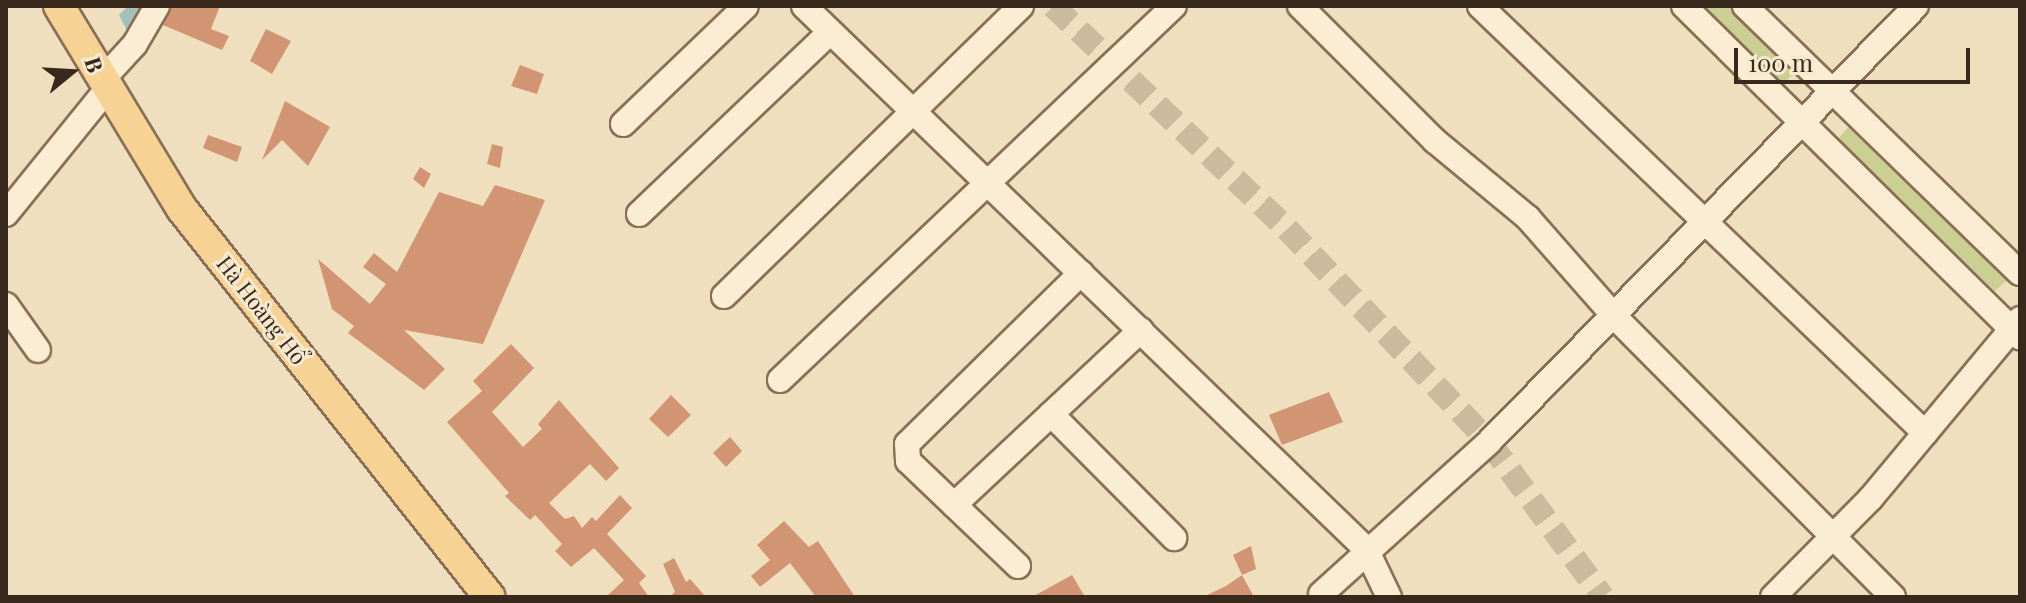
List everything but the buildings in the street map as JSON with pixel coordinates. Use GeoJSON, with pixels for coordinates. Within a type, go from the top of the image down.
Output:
{"type":"FeatureCollection","features":[{"type":"Feature","properties":{"kind":"main road","name":"Hà Hoàng Hổ"},"geometry":{"type":"LineString","coordinates":[[59,6],[109,78],[182,209],[490,597]]}},
{"type":"Feature","properties":{"kind":"street"},"geometry":{"type":"LineString","coordinates":[[6,214],[135,44],[157,6]]}},
{"type":"Feature","properties":{"kind":"street"},"geometry":{"type":"LineString","coordinates":[[623,124],[746,6]]}},
{"type":"Feature","properties":{"kind":"street"},"geometry":{"type":"LineString","coordinates":[[804,6],[915,110],[1367,552],[1389,597]]}},
{"type":"Feature","properties":{"kind":"street"},"geometry":{"type":"LineString","coordinates":[[724,296],[1021,6]]}},
{"type":"Feature","properties":{"kind":"street"},"geometry":{"type":"LineString","coordinates":[[780,380],[1174,6]]}},
{"type":"Feature","properties":{"kind":"street"},"geometry":{"type":"LineString","coordinates":[[1300,6],[1435,141],[1528,218],[1614,316],[1832,539],[1893,597]]}},
{"type":"Feature","properties":{"kind":"street"},"geometry":{"type":"LineString","coordinates":[[1480,6],[1925,433]]}},
{"type":"Feature","properties":{"kind":"street"},"geometry":{"type":"LineString","coordinates":[[1684,6],[2017,329],[1832,539],[1773,597]]}},
{"type":"Feature","properties":{"kind":"street"},"geometry":{"type":"LineString","coordinates":[[1745,6],[1832,95],[2020,273]]}},
{"type":"Feature","properties":{"kind":"street"},"geometry":{"type":"LineString","coordinates":[[1321,594],[1489,442],[1804,125],[1916,6]]}},
{"type":"Feature","properties":{"kind":"street"},"geometry":{"type":"LineString","coordinates":[[639,214],[830,32]]}},
{"type":"Feature","properties":{"kind":"street"},"geometry":{"type":"LineString","coordinates":[[1018,566],[908,461],[907,444],[1081,273]]}},
{"type":"Feature","properties":{"kind":"street"},"geometry":{"type":"LineString","coordinates":[[6,305],[38,350]]}},
{"type":"Feature","properties":{"kind":"street"},"geometry":{"type":"LineString","coordinates":[[954,505],[1141,330]]}},
{"type":"Feature","properties":{"kind":"street"},"geometry":{"type":"LineString","coordinates":[[1051,414],[1174,538]]}},
{"type":"Feature","properties":{"kind":"green space"},"geometry":{"type":"Polygon","coordinates":[[[1695,6],[1734,6],[1797,70],[1779,89],[1695,6]]]}},
{"type":"Feature","properties":{"kind":"green space"},"geometry":{"type":"Polygon","coordinates":[[[1851,124],[2014,274],[1995,291],[1834,144],[1851,124]]]}},
{"type":"Feature","properties":{"kind":"water"},"geometry":{"type":"Polygon","coordinates":[[[128,6],[150,6],[129,35],[119,15],[128,6]]]}},
{"type":"Feature","properties":{"kind":"tunnel"},"geometry":{"type":"LineString","coordinates":[[1053,6],[1287,229],[1489,442],[1603,597]]}}]}
